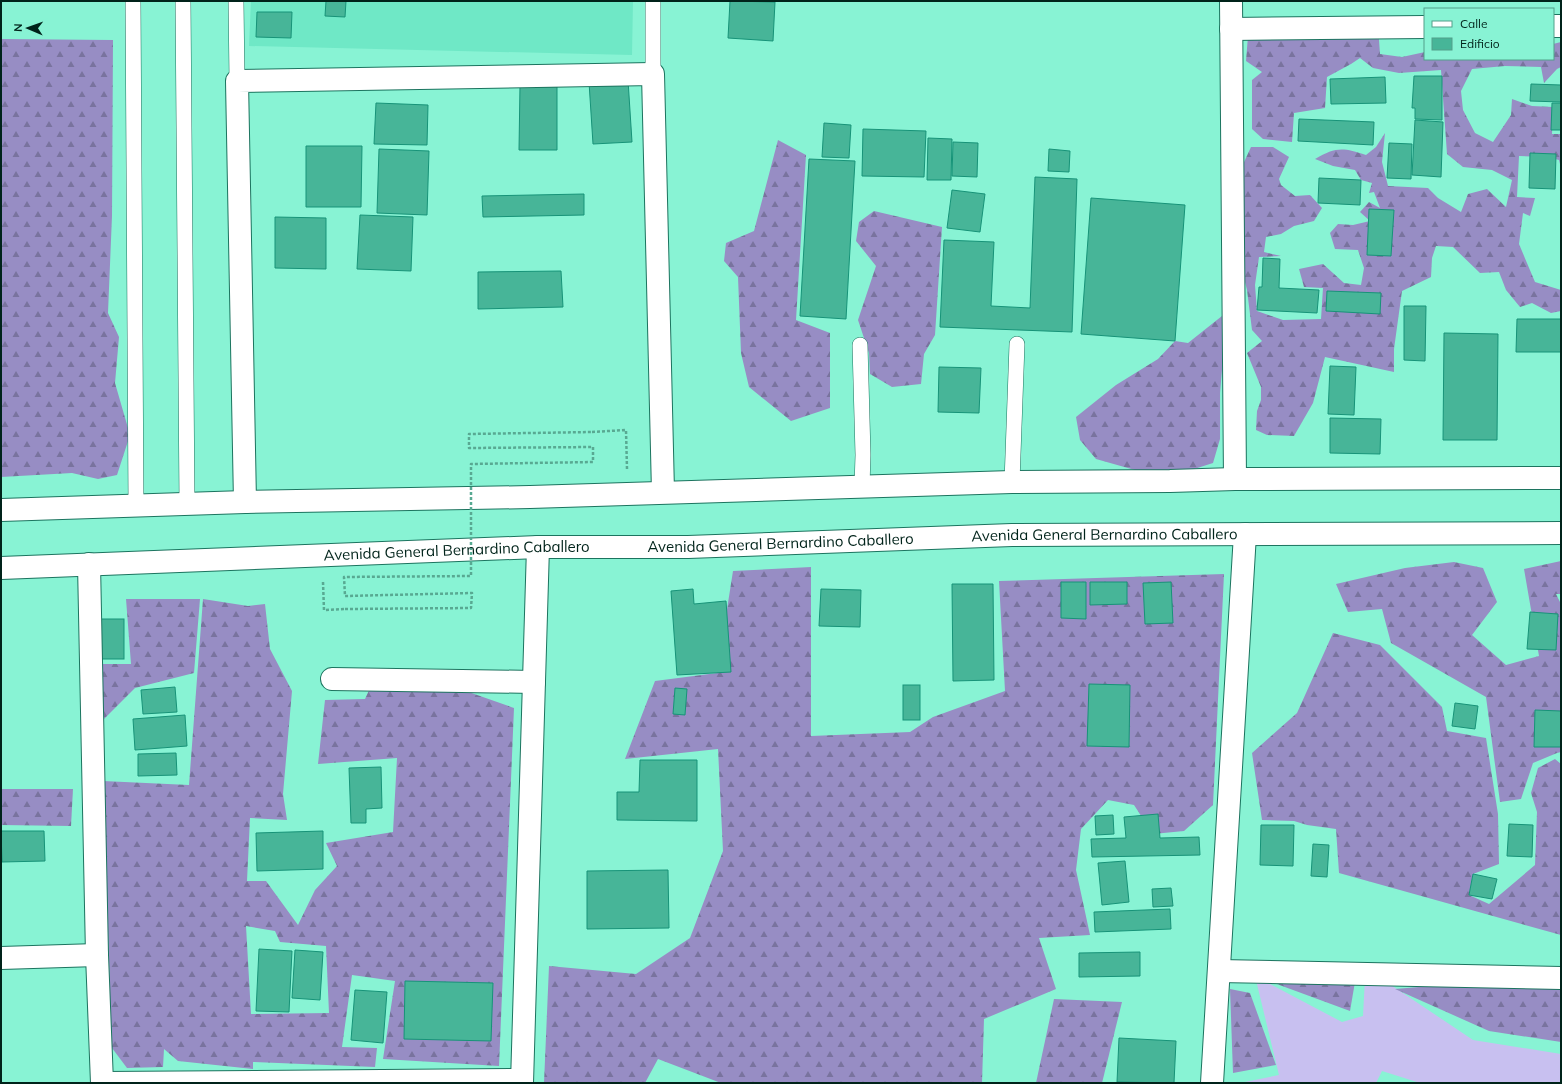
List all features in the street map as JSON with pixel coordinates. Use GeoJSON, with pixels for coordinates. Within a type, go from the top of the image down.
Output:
{"type":"FeatureCollection","features":[{"type":"Feature","properties":{"kind":"street"},"geometry":{"type":"LineString","coordinates":[[1231,1],[1235,479]]}},
{"type":"Feature","properties":{"kind":"street"},"geometry":{"type":"LineString","coordinates":[[1231,29],[1424,27]]}},
{"type":"Feature","properties":{"kind":"street"},"geometry":{"type":"LineString","coordinates":[[244,502],[237,81],[653,74],[663,492]]}},
{"type":"Feature","properties":{"kind":"street"},"geometry":{"type":"LineString","coordinates":[[1,510],[244,502],[522,497],[1012,482],[1235,479],[1561,478]]}},
{"type":"Feature","properties":{"kind":"street","name":"Avenida General Bernardino Caballero"},"geometry":{"type":"LineString","coordinates":[[1,568],[322,555],[538,548],[688,547],[1012,535],[1561,533]]}},
{"type":"Feature","properties":{"kind":"street"},"geometry":{"type":"LineString","coordinates":[[1212,1083],[1245,534]]}},
{"type":"Feature","properties":{"kind":"street"},"geometry":{"type":"LineString","coordinates":[[105,1083],[522,1082],[538,548]]}},
{"type":"Feature","properties":{"kind":"street"},"geometry":{"type":"LineString","coordinates":[[89,564],[97,955],[102,1083]]}},
{"type":"Feature","properties":{"kind":"street"},"geometry":{"type":"LineString","coordinates":[[332,679],[534,682]]}},
{"type":"Feature","properties":{"kind":"street"},"geometry":{"type":"LineString","coordinates":[[1,958],[97,955]]}},
{"type":"Feature","properties":{"kind":"street"},"geometry":{"type":"LineString","coordinates":[[1219,971],[1561,978]]}},
{"type":"Feature","properties":{"kind":"lane"},"geometry":{"type":"LineString","coordinates":[[133,1],[136,505]]}},
{"type":"Feature","properties":{"kind":"lane"},"geometry":{"type":"LineString","coordinates":[[183,1],[187,504]]}},
{"type":"Feature","properties":{"kind":"lane"},"geometry":{"type":"LineString","coordinates":[[236,1],[237,81]]}},
{"type":"Feature","properties":{"kind":"lane"},"geometry":{"type":"LineString","coordinates":[[653,1],[653,74]]}},
{"type":"Feature","properties":{"kind":"lane"},"geometry":{"type":"LineString","coordinates":[[1012,482],[1017,344]]}},
{"type":"Feature","properties":{"kind":"lane"},"geometry":{"type":"LineString","coordinates":[[860,345],[863,455],[862,486]]}},
{"type":"Feature","properties":{"kind":"path"},"geometry":{"type":"LineString","coordinates":[[322,555],[324,610],[471,608],[472,593],[345,596],[344,577],[471,576],[470,464],[593,462],[593,447],[469,448],[469,434],[626,430],[628,493]]}},
{"type":"Feature","properties":{"kind":"shaded area"},"geometry":{"type":"Polygon","coordinates":[[[251,1],[633,1],[632,55],[249,46],[251,1]]]}},
{"type":"Feature","properties":{"kind":"shaded area"},"geometry":{"type":"Polygon","coordinates":[[[1255,976],[1342,1022],[1363,1016],[1365,978],[1385,981],[1473,1040],[1561,1054],[1561,1083],[1420,1083],[1382,1071],[1376,1083],[1240,1083],[1279,1075],[1255,976]]]}},
{"type":"Feature","properties":{"kind":"green space"},"geometry":{"type":"Polygon","coordinates":[[[1378,26],[1380,54],[1402,57],[1424,52],[1424,60],[1554,60],[1554,44],[1561,42],[1561,67],[1557,69],[1544,83],[1541,67],[1505,66],[1472,69],[1461,91],[1463,110],[1475,133],[1493,142],[1511,115],[1512,99],[1532,106],[1553,107],[1552,134],[1561,134],[1561,168],[1559,160],[1547,157],[1519,156],[1517,197],[1535,198],[1530,216],[1523,213],[1519,244],[1535,282],[1561,290],[1561,311],[1551,313],[1532,303],[1520,307],[1506,290],[1499,272],[1480,273],[1453,247],[1436,246],[1432,258],[1431,277],[1402,291],[1394,349],[1394,372],[1325,357],[1313,403],[1294,436],[1267,435],[1256,430],[1257,411],[1261,400],[1261,387],[1247,353],[1262,341],[1252,330],[1247,290],[1241,266],[1239,173],[1251,147],[1273,147],[1289,157],[1279,179],[1281,185],[1295,196],[1310,195],[1322,208],[1314,221],[1294,226],[1281,234],[1266,237],[1264,252],[1281,256],[1259,257],[1255,285],[1257,311],[1283,320],[1321,319],[1323,288],[1304,287],[1299,269],[1323,264],[1344,283],[1361,285],[1364,268],[1358,250],[1335,249],[1330,233],[1338,224],[1353,225],[1370,221],[1360,212],[1369,202],[1380,208],[1374,192],[1369,193],[1372,183],[1361,180],[1355,170],[1333,166],[1315,159],[1334,150],[1345,150],[1366,155],[1376,147],[1385,133],[1382,162],[1388,186],[1428,188],[1438,198],[1461,212],[1468,194],[1487,189],[1506,207],[1512,180],[1492,170],[1463,167],[1447,154],[1441,70],[1399,73],[1373,68],[1360,58],[1327,77],[1325,108],[1294,113],[1292,142],[1263,139],[1252,129],[1252,80],[1262,72],[1246,61],[1248,36],[1378,26]]]}},
{"type":"Feature","properties":{"kind":"green space"},"geometry":{"type":"Polygon","coordinates":[[[1,39],[113,40],[112,216],[108,313],[119,337],[115,383],[130,435],[117,475],[98,479],[72,473],[1,477],[1,39]]]}},
{"type":"Feature","properties":{"kind":"green space"},"geometry":{"type":"Polygon","coordinates":[[[778,140],[806,155],[796,320],[830,333],[830,408],[791,421],[749,387],[741,353],[738,277],[724,261],[726,243],[754,231],[778,140]]]}},
{"type":"Feature","properties":{"kind":"green space"},"geometry":{"type":"Polygon","coordinates":[[[874,211],[942,227],[935,335],[924,354],[921,384],[892,387],[870,374],[869,353],[858,320],[876,266],[856,241],[859,222],[874,211]]]}},
{"type":"Feature","properties":{"kind":"green space"},"geometry":{"type":"Polygon","coordinates":[[[1227,312],[1220,393],[1220,439],[1213,463],[1191,470],[1142,472],[1096,459],[1080,440],[1076,417],[1116,385],[1158,359],[1175,341],[1188,343],[1227,312]]]}},
{"type":"Feature","properties":{"kind":"green space"},"geometry":{"type":"Polygon","coordinates":[[[1561,561],[1561,594],[1556,594],[1561,604],[1561,752],[1533,763],[1521,799],[1500,802],[1486,697],[1391,643],[1382,609],[1348,612],[1336,584],[1405,568],[1454,562],[1483,568],[1497,602],[1472,635],[1506,665],[1539,656],[1524,569],[1561,561]]]}},
{"type":"Feature","properties":{"kind":"green space"},"geometry":{"type":"Polygon","coordinates":[[[811,567],[811,736],[910,732],[933,717],[1005,691],[999,581],[1224,574],[1213,805],[1184,831],[1153,834],[1134,805],[1108,800],[1081,829],[1076,870],[1090,935],[1039,938],[1056,989],[984,1019],[982,1083],[721,1083],[658,1059],[645,1083],[544,1083],[549,966],[636,974],[690,938],[723,851],[718,749],[625,759],[655,681],[717,673],[733,571],[811,567]]]}},
{"type":"Feature","properties":{"kind":"green space"},"geometry":{"type":"Polygon","coordinates":[[[126,599],[200,599],[194,673],[135,688],[101,722],[91,664],[131,664],[126,599]]]}},
{"type":"Feature","properties":{"kind":"green space"},"geometry":{"type":"Polygon","coordinates":[[[203,599],[248,606],[265,604],[270,649],[292,691],[283,794],[287,820],[250,818],[247,881],[266,881],[298,925],[315,890],[337,866],[326,843],[393,832],[397,758],[318,764],[325,700],[365,699],[379,669],[440,682],[514,708],[499,1066],[383,1059],[395,981],[352,975],[342,1047],[377,1048],[375,1067],[253,1062],[253,1069],[178,1061],[164,1049],[163,1067],[127,1068],[106,1040],[104,993],[110,991],[103,781],[189,785],[203,599]],[[246,926],[251,1014],[329,1013],[326,946],[280,942],[275,931],[246,926]]]}},
{"type":"Feature","properties":{"kind":"green space"},"geometry":{"type":"Polygon","coordinates":[[[1333,633],[1380,645],[1442,707],[1447,731],[1486,738],[1498,814],[1499,864],[1473,874],[1469,895],[1489,904],[1535,865],[1537,812],[1531,793],[1538,768],[1555,759],[1561,764],[1561,935],[1339,873],[1336,829],[1307,825],[1294,821],[1262,820],[1252,753],[1297,713],[1333,633]]]}},
{"type":"Feature","properties":{"kind":"green space"},"geometry":{"type":"Polygon","coordinates":[[[1,789],[73,789],[71,826],[1,825],[1,789]]]}},
{"type":"Feature","properties":{"kind":"green space"},"geometry":{"type":"Polygon","coordinates":[[[1561,975],[1561,1042],[1489,1031],[1395,989],[1561,975]]]}},
{"type":"Feature","properties":{"kind":"green space"},"geometry":{"type":"Polygon","coordinates":[[[1255,976],[1355,982],[1350,1011],[1255,976]]]}},
{"type":"Feature","properties":{"kind":"green space"},"geometry":{"type":"Polygon","coordinates":[[[1230,989],[1250,993],[1276,1065],[1233,1073],[1230,989]]]}},
{"type":"Feature","properties":{"kind":"green space"},"geometry":{"type":"Polygon","coordinates":[[[1054,999],[1122,1002],[1102,1083],[1036,1083],[1054,999]]]}},
{"type":"Feature","properties":{"kind":"building"},"geometry":{"type":"Polygon","coordinates":[[[326,1],[346,1],[345,17],[325,16],[326,1]]]}},
{"type":"Feature","properties":{"kind":"building"},"geometry":{"type":"Polygon","coordinates":[[[730,1],[775,2],[773,41],[728,38],[730,1]]]}},
{"type":"Feature","properties":{"kind":"building"},"geometry":{"type":"Polygon","coordinates":[[[257,12],[292,12],[291,38],[256,37],[257,12]]]}},
{"type":"Feature","properties":{"kind":"building"},"geometry":{"type":"Polygon","coordinates":[[[1414,76],[1442,76],[1442,120],[1415,119],[1415,108],[1412,108],[1414,76]]]}},
{"type":"Feature","properties":{"kind":"building"},"geometry":{"type":"Polygon","coordinates":[[[1385,77],[1386,103],[1331,104],[1330,79],[1385,77]]]}},
{"type":"Feature","properties":{"kind":"building"},"geometry":{"type":"Polygon","coordinates":[[[628,80],[632,142],[593,144],[589,82],[628,80]]]}},
{"type":"Feature","properties":{"kind":"building"},"geometry":{"type":"Polygon","coordinates":[[[1531,84],[1561,85],[1561,102],[1530,101],[1531,84]]]}},
{"type":"Feature","properties":{"kind":"building"},"geometry":{"type":"Polygon","coordinates":[[[520,85],[557,85],[557,150],[519,150],[520,85]]]}},
{"type":"Feature","properties":{"kind":"building"},"geometry":{"type":"Polygon","coordinates":[[[376,103],[428,105],[427,145],[374,144],[376,103]]]}},
{"type":"Feature","properties":{"kind":"building"},"geometry":{"type":"Polygon","coordinates":[[[1552,103],[1561,103],[1561,130],[1551,130],[1552,103]]]}},
{"type":"Feature","properties":{"kind":"building"},"geometry":{"type":"Polygon","coordinates":[[[1299,119],[1374,122],[1373,145],[1298,141],[1299,119]]]}},
{"type":"Feature","properties":{"kind":"building"},"geometry":{"type":"Polygon","coordinates":[[[1415,120],[1443,122],[1441,177],[1412,175],[1415,120]]]}},
{"type":"Feature","properties":{"kind":"building"},"geometry":{"type":"Polygon","coordinates":[[[824,123],[851,125],[849,158],[822,157],[824,123]]]}},
{"type":"Feature","properties":{"kind":"building"},"geometry":{"type":"Polygon","coordinates":[[[863,129],[926,131],[924,177],[862,176],[863,129]]]}},
{"type":"Feature","properties":{"kind":"building"},"geometry":{"type":"Polygon","coordinates":[[[928,138],[952,139],[951,180],[927,180],[928,138]]]}},
{"type":"Feature","properties":{"kind":"building"},"geometry":{"type":"Polygon","coordinates":[[[953,142],[978,143],[977,177],[952,176],[953,142]]]}},
{"type":"Feature","properties":{"kind":"building"},"geometry":{"type":"Polygon","coordinates":[[[1389,143],[1412,144],[1411,179],[1387,178],[1389,143]]]}},
{"type":"Feature","properties":{"kind":"building"},"geometry":{"type":"Polygon","coordinates":[[[306,146],[362,146],[361,207],[306,207],[306,146]]]}},
{"type":"Feature","properties":{"kind":"building"},"geometry":{"type":"Polygon","coordinates":[[[379,149],[429,151],[427,215],[377,213],[379,149]]]}},
{"type":"Feature","properties":{"kind":"building"},"geometry":{"type":"Polygon","coordinates":[[[1049,149],[1070,151],[1069,172],[1048,171],[1049,149]]]}},
{"type":"Feature","properties":{"kind":"building"},"geometry":{"type":"Polygon","coordinates":[[[1530,153],[1556,154],[1555,189],[1529,188],[1530,153]]]}},
{"type":"Feature","properties":{"kind":"building"},"geometry":{"type":"Polygon","coordinates":[[[809,159],[855,161],[846,319],[800,316],[809,159]]]}},
{"type":"Feature","properties":{"kind":"building"},"geometry":{"type":"Polygon","coordinates":[[[1035,177],[1077,179],[1072,332],[940,327],[944,240],[994,242],[991,306],[1030,308],[1035,177]]]}},
{"type":"Feature","properties":{"kind":"building"},"geometry":{"type":"Polygon","coordinates":[[[1319,178],[1361,180],[1360,205],[1318,203],[1319,178]]]}},
{"type":"Feature","properties":{"kind":"building"},"geometry":{"type":"Polygon","coordinates":[[[952,190],[985,194],[980,232],[947,228],[952,190]]]}},
{"type":"Feature","properties":{"kind":"building"},"geometry":{"type":"Polygon","coordinates":[[[584,194],[584,215],[483,217],[482,196],[584,194]]]}},
{"type":"Feature","properties":{"kind":"building"},"geometry":{"type":"Polygon","coordinates":[[[1091,198],[1185,205],[1175,341],[1081,334],[1091,198]]]}},
{"type":"Feature","properties":{"kind":"building"},"geometry":{"type":"Polygon","coordinates":[[[1369,209],[1394,210],[1391,256],[1367,255],[1369,209]]]}},
{"type":"Feature","properties":{"kind":"building"},"geometry":{"type":"Polygon","coordinates":[[[360,215],[413,217],[411,271],[357,269],[360,215]]]}},
{"type":"Feature","properties":{"kind":"building"},"geometry":{"type":"Polygon","coordinates":[[[275,217],[326,218],[326,269],[275,268],[275,217]]]}},
{"type":"Feature","properties":{"kind":"building"},"geometry":{"type":"Polygon","coordinates":[[[1263,258],[1280,259],[1279,288],[1319,290],[1317,313],[1257,310],[1259,287],[1262,287],[1263,258]]]}},
{"type":"Feature","properties":{"kind":"building"},"geometry":{"type":"Polygon","coordinates":[[[561,271],[563,307],[478,309],[478,272],[561,271]]]}},
{"type":"Feature","properties":{"kind":"building"},"geometry":{"type":"Polygon","coordinates":[[[1327,291],[1381,293],[1380,314],[1326,311],[1327,291]]]}},
{"type":"Feature","properties":{"kind":"building"},"geometry":{"type":"Polygon","coordinates":[[[1404,306],[1426,306],[1425,361],[1404,360],[1404,306]]]}},
{"type":"Feature","properties":{"kind":"building"},"geometry":{"type":"Polygon","coordinates":[[[1517,319],[1561,319],[1561,352],[1516,352],[1517,319]]]}},
{"type":"Feature","properties":{"kind":"building"},"geometry":{"type":"Polygon","coordinates":[[[1444,333],[1498,334],[1497,440],[1443,440],[1444,333]]]}},
{"type":"Feature","properties":{"kind":"building"},"geometry":{"type":"Polygon","coordinates":[[[1330,366],[1356,367],[1354,415],[1328,414],[1330,366]]]}},
{"type":"Feature","properties":{"kind":"building"},"geometry":{"type":"Polygon","coordinates":[[[939,367],[981,368],[979,413],[938,412],[939,367]]]}},
{"type":"Feature","properties":{"kind":"building"},"geometry":{"type":"Polygon","coordinates":[[[1330,418],[1381,419],[1380,454],[1330,453],[1330,418]]]}},
{"type":"Feature","properties":{"kind":"building"},"geometry":{"type":"Polygon","coordinates":[[[1061,582],[1086,582],[1086,619],[1061,618],[1061,582]]]}},
{"type":"Feature","properties":{"kind":"building"},"geometry":{"type":"Polygon","coordinates":[[[1090,582],[1127,582],[1127,604],[1090,605],[1090,582]]]}},
{"type":"Feature","properties":{"kind":"building"},"geometry":{"type":"Polygon","coordinates":[[[1171,582],[1173,623],[1145,624],[1143,583],[1171,582]]]}},
{"type":"Feature","properties":{"kind":"building"},"geometry":{"type":"Polygon","coordinates":[[[952,584],[993,584],[994,680],[953,681],[952,584]]]}},
{"type":"Feature","properties":{"kind":"building"},"geometry":{"type":"Polygon","coordinates":[[[693,589],[694,604],[726,601],[731,672],[677,675],[671,591],[693,589]]]}},
{"type":"Feature","properties":{"kind":"building"},"geometry":{"type":"Polygon","coordinates":[[[821,589],[861,590],[860,627],[819,626],[821,589]]]}},
{"type":"Feature","properties":{"kind":"building"},"geometry":{"type":"Polygon","coordinates":[[[1530,612],[1558,614],[1556,650],[1527,649],[1530,612]]]}},
{"type":"Feature","properties":{"kind":"building"},"geometry":{"type":"Polygon","coordinates":[[[96,619],[124,619],[124,659],[96,659],[96,619]]]}},
{"type":"Feature","properties":{"kind":"building"},"geometry":{"type":"Polygon","coordinates":[[[1089,684],[1130,685],[1129,747],[1087,746],[1089,684]]]}},
{"type":"Feature","properties":{"kind":"building"},"geometry":{"type":"Polygon","coordinates":[[[903,685],[920,685],[920,720],[903,720],[903,685]]]}},
{"type":"Feature","properties":{"kind":"building"},"geometry":{"type":"Polygon","coordinates":[[[175,687],[177,712],[143,714],[141,690],[175,687]]]}},
{"type":"Feature","properties":{"kind":"building"},"geometry":{"type":"Polygon","coordinates":[[[675,688],[687,689],[685,715],[673,714],[675,688]]]}},
{"type":"Feature","properties":{"kind":"building"},"geometry":{"type":"Polygon","coordinates":[[[1455,703],[1478,706],[1475,729],[1452,726],[1455,703]]]}},
{"type":"Feature","properties":{"kind":"building"},"geometry":{"type":"Polygon","coordinates":[[[1535,710],[1561,711],[1561,747],[1534,747],[1535,710]]]}},
{"type":"Feature","properties":{"kind":"building"},"geometry":{"type":"Polygon","coordinates":[[[185,715],[187,746],[135,750],[133,719],[185,715]]]}},
{"type":"Feature","properties":{"kind":"building"},"geometry":{"type":"Polygon","coordinates":[[[176,753],[177,775],[138,776],[138,754],[176,753]]]}},
{"type":"Feature","properties":{"kind":"building"},"geometry":{"type":"Polygon","coordinates":[[[640,760],[697,760],[697,821],[617,820],[617,792],[639,792],[640,760]]]}},
{"type":"Feature","properties":{"kind":"building"},"geometry":{"type":"Polygon","coordinates":[[[381,767],[382,808],[366,809],[366,823],[351,823],[349,768],[381,767]]]}},
{"type":"Feature","properties":{"kind":"building"},"geometry":{"type":"Polygon","coordinates":[[[1158,814],[1160,838],[1199,837],[1200,855],[1092,857],[1091,839],[1126,838],[1124,817],[1158,814]]]}},
{"type":"Feature","properties":{"kind":"building"},"geometry":{"type":"Polygon","coordinates":[[[1113,815],[1114,834],[1096,835],[1095,816],[1113,815]]]}},
{"type":"Feature","properties":{"kind":"building"},"geometry":{"type":"Polygon","coordinates":[[[1509,824],[1533,825],[1532,857],[1507,856],[1509,824]]]}},
{"type":"Feature","properties":{"kind":"building"},"geometry":{"type":"Polygon","coordinates":[[[1261,825],[1294,825],[1293,866],[1260,865],[1261,825]]]}},
{"type":"Feature","properties":{"kind":"building"},"geometry":{"type":"Polygon","coordinates":[[[1,831],[44,831],[45,861],[2,862],[1,831]]]}},
{"type":"Feature","properties":{"kind":"building"},"geometry":{"type":"Polygon","coordinates":[[[323,831],[323,869],[257,871],[256,833],[323,831]]]}},
{"type":"Feature","properties":{"kind":"building"},"geometry":{"type":"Polygon","coordinates":[[[1313,844],[1329,845],[1327,877],[1311,876],[1313,844]]]}},
{"type":"Feature","properties":{"kind":"building"},"geometry":{"type":"Polygon","coordinates":[[[1125,861],[1129,902],[1102,905],[1098,863],[1125,861]]]}},
{"type":"Feature","properties":{"kind":"building"},"geometry":{"type":"Polygon","coordinates":[[[668,870],[669,928],[587,929],[587,871],[668,870]]]}},
{"type":"Feature","properties":{"kind":"building"},"geometry":{"type":"Polygon","coordinates":[[[1473,874],[1497,879],[1492,899],[1469,895],[1473,874]]]}},
{"type":"Feature","properties":{"kind":"building"},"geometry":{"type":"Polygon","coordinates":[[[1171,888],[1173,906],[1153,907],[1152,889],[1171,888]]]}},
{"type":"Feature","properties":{"kind":"building"},"geometry":{"type":"Polygon","coordinates":[[[1170,909],[1171,929],[1095,932],[1094,912],[1170,909]]]}},
{"type":"Feature","properties":{"kind":"building"},"geometry":{"type":"Polygon","coordinates":[[[259,949],[292,951],[289,1012],[256,1011],[259,949]]]}},
{"type":"Feature","properties":{"kind":"building"},"geometry":{"type":"Polygon","coordinates":[[[295,950],[323,952],[320,1000],[292,998],[295,950]]]}},
{"type":"Feature","properties":{"kind":"building"},"geometry":{"type":"Polygon","coordinates":[[[1140,952],[1140,976],[1079,977],[1079,953],[1140,952]]]}},
{"type":"Feature","properties":{"kind":"building"},"geometry":{"type":"Polygon","coordinates":[[[405,981],[493,983],[491,1041],[404,1039],[405,981]]]}},
{"type":"Feature","properties":{"kind":"building"},"geometry":{"type":"Polygon","coordinates":[[[355,990],[387,992],[383,1043],[351,1040],[355,990]]]}},
{"type":"Feature","properties":{"kind":"building"},"geometry":{"type":"Polygon","coordinates":[[[1119,1038],[1176,1041],[1174,1083],[1117,1082],[1119,1038]]]}}]}
